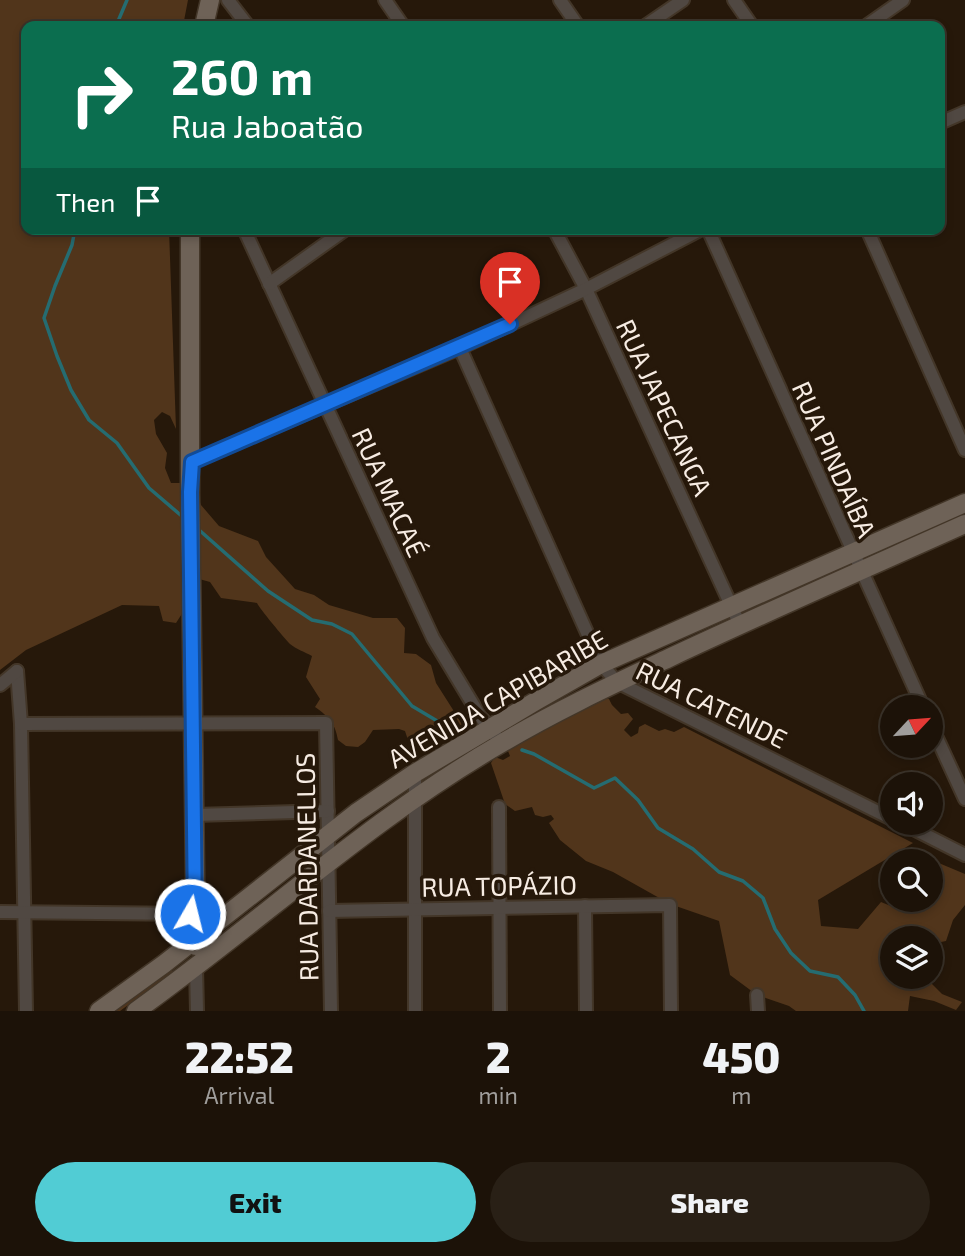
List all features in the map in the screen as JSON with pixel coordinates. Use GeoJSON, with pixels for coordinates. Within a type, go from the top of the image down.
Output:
{"type":"FeatureCollection","features":[{"type":"Feature","properties":{"kind":"main road"},"geometry":{"type":"LineString","coordinates":[[205,21],[210,0]]}},
{"type":"Feature","properties":{"kind":"main road"},"geometry":{"type":"LineString","coordinates":[[190,235],[195,967]]}},
{"type":"Feature","properties":{"kind":"main road","name":"AVENIDA CAPIBARIBE"},"geometry":{"type":"LineString","coordinates":[[136,1011],[495,736],[601,664],[965,503]]}},
{"type":"Feature","properties":{"kind":"main road","name":"AVENIDA CAPIBARIBE"},"geometry":{"type":"LineString","coordinates":[[100,1011],[328,835],[415,773],[965,524]]}},
{"type":"Feature","properties":{"kind":"street"},"geometry":{"type":"LineString","coordinates":[[229,0],[244,21]]}},
{"type":"Feature","properties":{"kind":"street"},"geometry":{"type":"LineString","coordinates":[[385,0],[400,21]]}},
{"type":"Feature","properties":{"kind":"street"},"geometry":{"type":"LineString","coordinates":[[560,0],[575,21]]}},
{"type":"Feature","properties":{"kind":"street"},"geometry":{"type":"LineString","coordinates":[[652,21],[683,0]]}},
{"type":"Feature","properties":{"kind":"street"},"geometry":{"type":"LineString","coordinates":[[734,0],[749,21]]}},
{"type":"Feature","properties":{"kind":"street"},"geometry":{"type":"LineString","coordinates":[[873,21],[903,0]]}},
{"type":"Feature","properties":{"kind":"street"},"geometry":{"type":"LineString","coordinates":[[945,121],[965,112]]}},
{"type":"Feature","properties":{"kind":"street","name":"RUA MACAÉ"},"geometry":{"type":"LineString","coordinates":[[247,235],[433,638],[495,736]]}},
{"type":"Feature","properties":{"kind":"street"},"geometry":{"type":"LineString","coordinates":[[269,284],[338,235]]}},
{"type":"Feature","properties":{"kind":"street","name":"RUA JAPECANGA"},"geometry":{"type":"LineString","coordinates":[[561,235],[740,625]]}},
{"type":"Feature","properties":{"kind":"street"},"geometry":{"type":"LineString","coordinates":[[192,462],[460,348],[586,289],[690,235]]}},
{"type":"Feature","properties":{"kind":"street","name":"RUA PINDAÍBA"},"geometry":{"type":"LineString","coordinates":[[711,235],[917,695]]}},
{"type":"Feature","properties":{"kind":"street"},"geometry":{"type":"LineString","coordinates":[[870,235],[965,450]]}},
{"type":"Feature","properties":{"kind":"street","name":"RUA CATENDE"},"geometry":{"type":"LineString","coordinates":[[460,348],[601,664],[617,682],[880,813]]}},
{"type":"Feature","properties":{"kind":"street"},"geometry":{"type":"LineString","coordinates":[[0,685],[17,671],[26,912],[26,1011]]}},
{"type":"Feature","properties":{"kind":"street","name":"RUA DARDANELLOS"},"geometry":{"type":"LineString","coordinates":[[193,724],[326,723],[331,1011]]}},
{"type":"Feature","properties":{"kind":"street"},"geometry":{"type":"LineString","coordinates":[[21,724],[193,724]]}},
{"type":"Feature","properties":{"kind":"street"},"geometry":{"type":"LineString","coordinates":[[943,751],[965,799]]}},
{"type":"Feature","properties":{"kind":"street"},"geometry":{"type":"LineString","coordinates":[[415,773],[415,1011]]}},
{"type":"Feature","properties":{"kind":"street"},"geometry":{"type":"LineString","coordinates":[[499,807],[500,1011]]}},
{"type":"Feature","properties":{"kind":"street"},"geometry":{"type":"LineString","coordinates":[[194,815],[328,811]]}},
{"type":"Feature","properties":{"kind":"street"},"geometry":{"type":"LineString","coordinates":[[926,835],[965,855]]}},
{"type":"Feature","properties":{"kind":"street","name":"RUA TOPÁZIO"},"geometry":{"type":"LineString","coordinates":[[329,911],[670,905],[671,1011]]}},
{"type":"Feature","properties":{"kind":"street"},"geometry":{"type":"LineString","coordinates":[[585,906],[586,1011]]}},
{"type":"Feature","properties":{"kind":"street"},"geometry":{"type":"LineString","coordinates":[[0,912],[195,914]]}},
{"type":"Feature","properties":{"kind":"street"},"geometry":{"type":"LineString","coordinates":[[195,967],[197,1011]]}},
{"type":"Feature","properties":{"kind":"street"},"geometry":{"type":"LineString","coordinates":[[757,995],[758,1011]]}},
{"type":"Feature","properties":{"kind":"shaded area"},"geometry":{"type":"Polygon","coordinates":[[[0,0],[188,0],[184,21],[21,21],[21,235],[169,235],[176,429],[170,416],[162,412],[154,420],[156,434],[167,453],[165,468],[171,483],[185,483],[219,526],[258,541],[266,557],[295,589],[314,595],[329,605],[373,618],[397,618],[405,628],[404,653],[416,654],[431,665],[436,683],[464,727],[434,746],[422,737],[408,753],[409,743],[405,731],[399,729],[373,730],[358,747],[346,746],[338,740],[331,721],[315,707],[320,699],[306,677],[312,656],[290,644],[257,603],[221,598],[210,582],[192,577],[185,609],[176,623],[163,621],[159,606],[122,605],[26,650],[0,670],[0,0]]]}},
{"type":"Feature","properties":{"kind":"shaded area"},"geometry":{"type":"Polygon","coordinates":[[[603,698],[609,699],[621,714],[628,713],[633,719],[624,730],[631,737],[645,724],[659,731],[665,729],[674,732],[684,727],[880,826],[880,835],[897,835],[913,843],[903,849],[880,849],[880,863],[818,900],[821,926],[858,929],[880,903],[880,912],[943,912],[943,865],[965,874],[965,905],[953,920],[946,941],[943,942],[943,926],[880,926],[880,989],[937,989],[942,994],[962,1002],[956,1010],[934,1001],[910,996],[908,1011],[796,1011],[757,995],[730,975],[719,921],[670,904],[613,872],[586,861],[560,840],[549,823],[554,819],[551,815],[535,815],[532,807],[515,811],[505,804],[491,763],[495,757],[503,760],[510,756],[508,751],[603,698]]]}},
{"type":"Feature","properties":{"kind":"shaded area"},"geometry":{"type":"Polygon","coordinates":[[[169,965],[173,972],[120,1011],[106,1011],[169,965]]]}},
{"type":"Feature","properties":{"kind":"waterway"},"geometry":{"type":"LineString","coordinates":[[118,21],[127,0]]}},
{"type":"Feature","properties":{"kind":"waterway"},"geometry":{"type":"LineString","coordinates":[[74,235],[44,318],[57,356],[71,390],[89,420],[117,443],[149,488],[184,518]]}},
{"type":"Feature","properties":{"kind":"waterway"},"geometry":{"type":"LineString","coordinates":[[198,529],[268,591],[312,620],[332,624],[352,634],[412,706],[444,725]]}},
{"type":"Feature","properties":{"kind":"waterway"},"geometry":{"type":"LineString","coordinates":[[522,750],[594,788],[615,778],[638,800],[658,828],[693,849],[719,872],[743,881],[763,898],[775,929],[791,953],[810,971],[838,977],[855,995],[864,1011]]}},
{"type":"Feature","properties":{"kind":"route"},"geometry":{"type":"LineString","coordinates":[[190,914],[195,914],[190,492],[192,462],[460,348],[510,324]]}}]}
